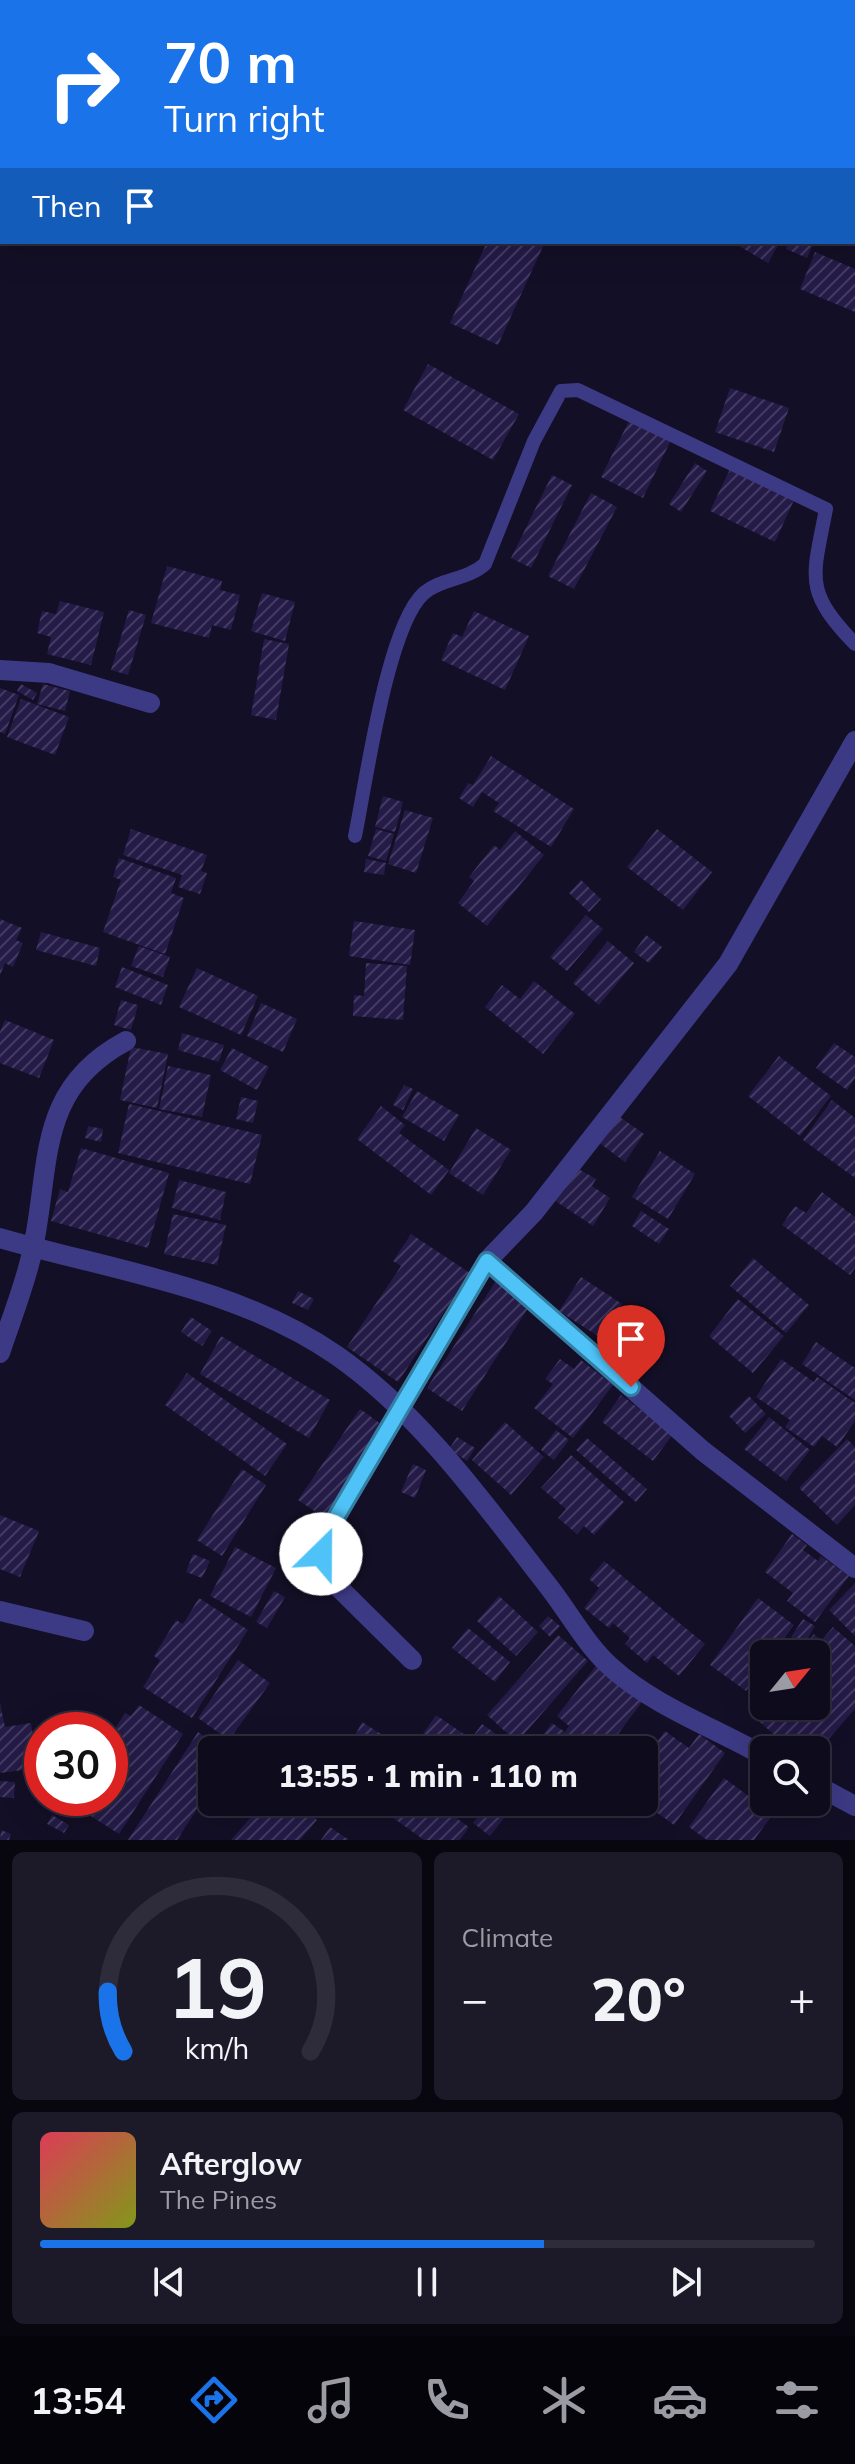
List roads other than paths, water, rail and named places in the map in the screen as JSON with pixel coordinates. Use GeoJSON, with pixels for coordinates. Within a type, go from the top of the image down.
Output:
{"type":"FeatureCollection","features":[{"type":"Feature","properties":{"kind":"street"},"geometry":{"type":"LineString","coordinates":[[0,670],[49,673],[150,703]]}},
{"type":"Feature","properties":{"kind":"street"},"geometry":{"type":"LineString","coordinates":[[412,1660],[327,1576],[321,1554],[325,1536],[487,1261],[534,1212],[728,964],[855,741]]}},
{"type":"Feature","properties":{"kind":"street"},"geometry":{"type":"LineString","coordinates":[[0,1353],[33,1248],[40,1183],[58,1110],[78,1077],[98,1055],[126,1041]]}},
{"type":"Feature","properties":{"kind":"street"},"geometry":{"type":"LineString","coordinates":[[0,1238],[214,1294],[276,1320],[337,1356],[400,1409],[474,1493],[613,1669],[644,1691],[750,1748]]}},
{"type":"Feature","properties":{"kind":"street"},"geometry":{"type":"LineString","coordinates":[[487,1261],[703,1451],[855,1568]]}},
{"type":"Feature","properties":{"kind":"street"},"geometry":{"type":"LineString","coordinates":[[0,1611],[84,1631]]}},
{"type":"Feature","properties":{"kind":"street"},"geometry":{"type":"LineString","coordinates":[[830,1793],[855,1806]]}},
{"type":"Feature","properties":{"kind":"lane"},"geometry":{"type":"LineString","coordinates":[[355,836],[375,738],[404,625],[421,595],[435,585],[472,575],[485,564],[534,441],[561,391],[578,390],[826,509],[813,576],[819,601],[855,644]]}}]}
